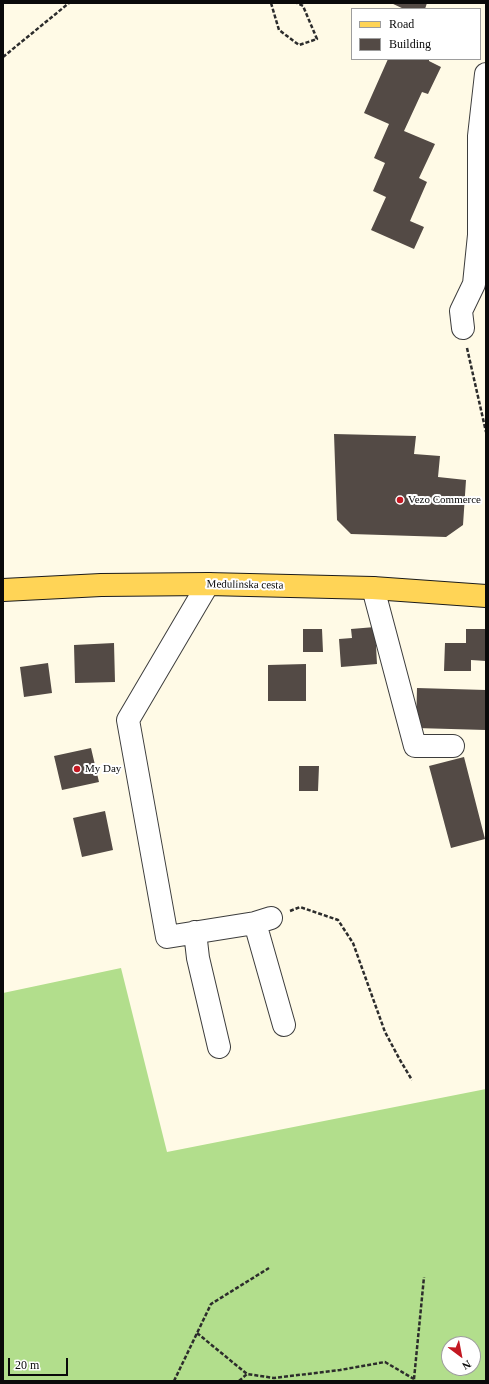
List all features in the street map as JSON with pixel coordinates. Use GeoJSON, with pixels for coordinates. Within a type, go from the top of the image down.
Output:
{"type":"FeatureCollection","features":[{"type":"Feature","properties":{"kind":"main road","name":"Medulinska cesta"},"geometry":{"type":"LineString","coordinates":[[3,590],[101,585],[208,584],[373,588],[486,596]]}},
{"type":"Feature","properties":{"kind":"street"},"geometry":{"type":"LineString","coordinates":[[463,328],[461,311],[474,284],[479,235],[479,136],[486,74]]}},
{"type":"Feature","properties":{"kind":"street"},"geometry":{"type":"LineString","coordinates":[[208,584],[128,720],[167,937],[263,920],[284,1025]]}},
{"type":"Feature","properties":{"kind":"street"},"geometry":{"type":"LineString","coordinates":[[373,588],[415,746],[453,746]]}},
{"type":"Feature","properties":{"kind":"street"},"geometry":{"type":"LineString","coordinates":[[195,932],[198,958],[219,1047]]}},
{"type":"Feature","properties":{"kind":"path"},"geometry":{"type":"LineString","coordinates":[[3,57],[69,3]]}},
{"type":"Feature","properties":{"kind":"path"},"geometry":{"type":"LineString","coordinates":[[271,3],[279,30],[299,45],[317,39],[303,6],[297,3]]}},
{"type":"Feature","properties":{"kind":"path"},"geometry":{"type":"LineString","coordinates":[[463,328],[486,432]]}},
{"type":"Feature","properties":{"kind":"path"},"geometry":{"type":"LineString","coordinates":[[263,920],[300,907],[338,920],[353,943],[385,1032],[412,1080]]}},
{"type":"Feature","properties":{"kind":"path"},"geometry":{"type":"LineString","coordinates":[[174,1381],[211,1304],[269,1268]]}},
{"type":"Feature","properties":{"kind":"path"},"geometry":{"type":"LineString","coordinates":[[197,1333],[247,1374],[274,1378],[340,1370],[385,1362],[414,1380],[424,1277]]}},
{"type":"Feature","properties":{"kind":"path"},"geometry":{"type":"LineString","coordinates":[[239,1381],[247,1374]]}},
{"type":"Feature","properties":{"kind":"green space"},"geometry":{"type":"Polygon","coordinates":[[[121,968],[167,1152],[486,1089],[486,1381],[3,1381],[3,993],[121,968]]]}},
{"type":"Feature","properties":{"kind":"building"},"geometry":{"type":"Polygon","coordinates":[[[391,3],[427,3],[425,8],[402,8],[391,3]]]}},
{"type":"Feature","properties":{"kind":"building"},"geometry":{"type":"Polygon","coordinates":[[[388,60],[429,60],[441,67],[428,94],[422,92],[404,131],[435,144],[419,178],[427,182],[410,221],[424,227],[414,249],[371,230],[386,197],[373,191],[385,163],[374,158],[389,124],[364,113],[388,60]]]}},
{"type":"Feature","properties":{"kind":"building","name":"Vezo Commerce"},"geometry":{"type":"Polygon","coordinates":[[[334,434],[416,436],[414,454],[440,456],[438,477],[466,480],[463,525],[446,537],[351,534],[337,520],[334,434]]]}},
{"type":"Feature","properties":{"kind":"building"},"geometry":{"type":"Polygon","coordinates":[[[375,627],[377,664],[341,667],[339,639],[352,638],[351,629],[375,627]]]}},
{"type":"Feature","properties":{"kind":"building"},"geometry":{"type":"Polygon","coordinates":[[[303,629],[322,629],[323,652],[303,652],[303,629]]]}},
{"type":"Feature","properties":{"kind":"building"},"geometry":{"type":"Polygon","coordinates":[[[466,629],[486,629],[486,661],[471,660],[471,671],[444,671],[445,643],[466,643],[466,629]]]}},
{"type":"Feature","properties":{"kind":"building"},"geometry":{"type":"Polygon","coordinates":[[[114,643],[115,682],[75,683],[74,645],[114,643]]]}},
{"type":"Feature","properties":{"kind":"building"},"geometry":{"type":"Polygon","coordinates":[[[48,663],[52,693],[24,697],[20,667],[48,663]]]}},
{"type":"Feature","properties":{"kind":"building"},"geometry":{"type":"Polygon","coordinates":[[[306,664],[306,701],[268,701],[268,665],[306,664]]]}},
{"type":"Feature","properties":{"kind":"building"},"geometry":{"type":"Polygon","coordinates":[[[417,688],[486,690],[486,730],[416,728],[417,688]]]}},
{"type":"Feature","properties":{"kind":"building","name":"My Day"},"geometry":{"type":"Polygon","coordinates":[[[91,748],[99,782],[62,790],[54,756],[91,748]]]}},
{"type":"Feature","properties":{"kind":"building"},"geometry":{"type":"Polygon","coordinates":[[[464,757],[485,839],[451,848],[429,766],[464,757]]]}},
{"type":"Feature","properties":{"kind":"building"},"geometry":{"type":"Polygon","coordinates":[[[299,766],[319,766],[318,791],[299,791],[299,766]]]}},
{"type":"Feature","properties":{"kind":"building"},"geometry":{"type":"Polygon","coordinates":[[[105,811],[113,850],[82,857],[73,818],[105,811]]]}},
{"type":"Feature","properties":{"kind":"place","name":"Vezo Commerce"},"geometry":{"type":"Point","coordinates":[400,500]}},
{"type":"Feature","properties":{"kind":"place","name":"My Day"},"geometry":{"type":"Point","coordinates":[77,769]}}]}
